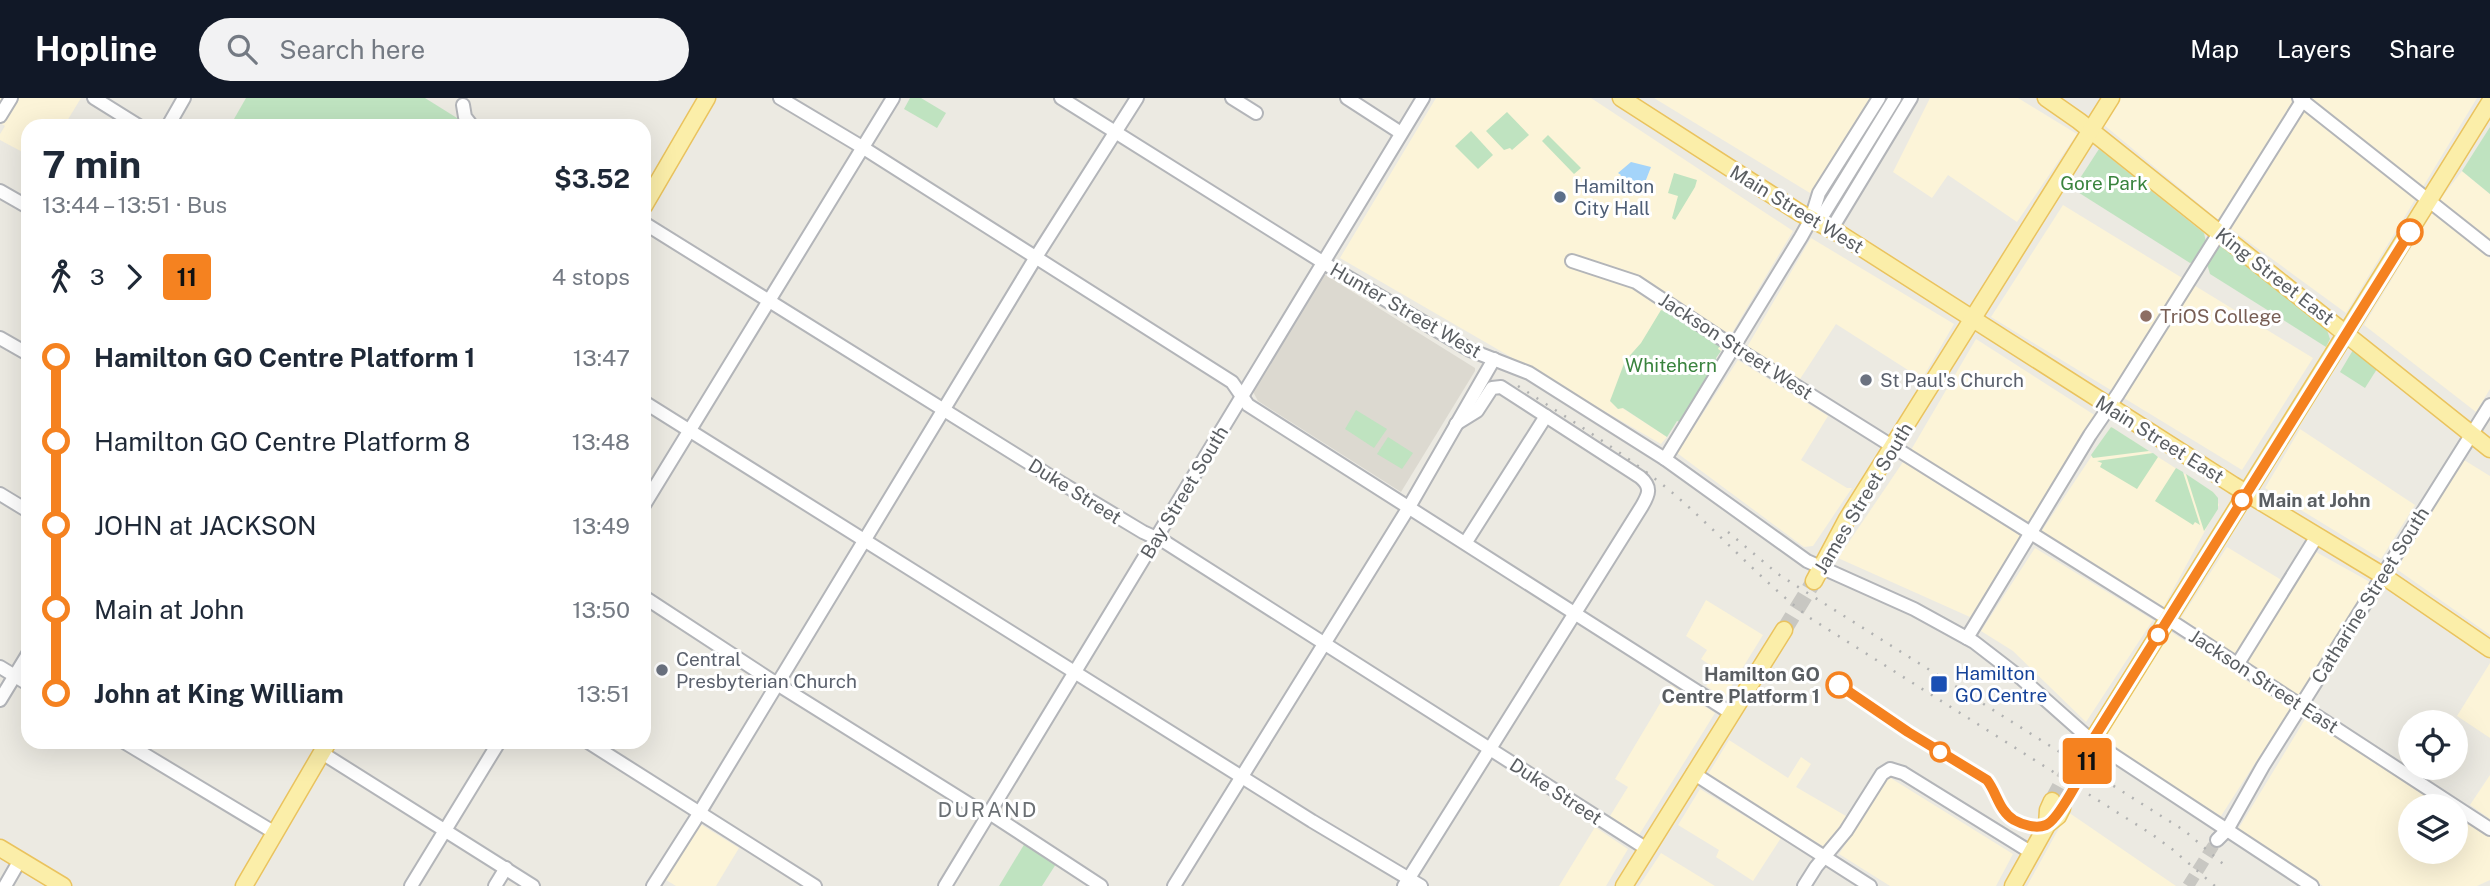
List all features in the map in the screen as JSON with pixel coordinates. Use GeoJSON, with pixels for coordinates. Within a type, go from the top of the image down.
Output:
{"type":"FeatureCollection","features":[{"type":"Feature","properties":{"kind":"main road"},"geometry":{"type":"LineString","coordinates":[[651,194],[707,98]]}},
{"type":"Feature","properties":{"kind":"main road","name":"Main Street West"},"geometry":{"type":"LineString","coordinates":[[1621,98],[1972,319]]}},
{"type":"Feature","properties":{"kind":"main road","name":"King Street East"},"geometry":{"type":"LineString","coordinates":[[2046,98],[2347,332],[2490,449]]}},
{"type":"Feature","properties":{"kind":"main road","name":"James Street South"},"geometry":{"type":"LineString","coordinates":[[1817,574],[1893,446],[2111,98]]}},
{"type":"Feature","properties":{"kind":"main road"},"geometry":{"type":"LineString","coordinates":[[2082,758],[2490,102]]}},
{"type":"Feature","properties":{"kind":"main road","name":"Main Street East"},"geometry":{"type":"LineString","coordinates":[[1972,319],[2246,493],[2382,575],[2490,649]]}},
{"type":"Feature","properties":{"kind":"main road"},"geometry":{"type":"LineString","coordinates":[[1624,886],[1784,630]]}},
{"type":"Feature","properties":{"kind":"main road"},"geometry":{"type":"LineString","coordinates":[[244,886],[324,749]]}},
{"type":"Feature","properties":{"kind":"main road"},"geometry":{"type":"LineString","coordinates":[[2013,886],[2047,825],[2058,816],[2057,805]]}},
{"type":"Feature","properties":{"kind":"main road"},"geometry":{"type":"LineString","coordinates":[[0,848],[63,886]]}},
{"type":"Feature","properties":{"kind":"street"},"geometry":{"type":"LineString","coordinates":[[0,116],[11,98]]}},
{"type":"Feature","properties":{"kind":"street"},"geometry":{"type":"LineString","coordinates":[[94,98],[128,119]]}},
{"type":"Feature","properties":{"kind":"street"},"geometry":{"type":"LineString","coordinates":[[172,119],[184,98]]}},
{"type":"Feature","properties":{"kind":"street"},"geometry":{"type":"LineString","coordinates":[[780,98],[862,147],[1232,382],[1248,405],[1731,713]]}},
{"type":"Feature","properties":{"kind":"street"},"geometry":{"type":"LineString","coordinates":[[651,493],[893,98]]}},
{"type":"Feature","properties":{"kind":"street","name":"Hunter Street West"},"geometry":{"type":"LineString","coordinates":[[1060,98],[1470,350],[1528,373],[1665,459],[1801,557],[1817,574],[1914,609],[1967,638],[2022,679],[2092,741],[2312,886]]}},
{"type":"Feature","properties":{"kind":"street"},"geometry":{"type":"LineString","coordinates":[[653,886],[1036,257],[1137,98]]}},
{"type":"Feature","properties":{"kind":"street"},"geometry":{"type":"LineString","coordinates":[[1232,98],[1256,113]]}},
{"type":"Feature","properties":{"kind":"street"},"geometry":{"type":"LineString","coordinates":[[1346,98],[1401,133]]}},
{"type":"Feature","properties":{"kind":"street","name":"Bay Street South"},"geometry":{"type":"LineString","coordinates":[[946,886],[1423,98]]}},
{"type":"Feature","properties":{"kind":"street"},"geometry":{"type":"LineString","coordinates":[[1820,224],[1819,193],[1879,98]]}},
{"type":"Feature","properties":{"kind":"street"},"geometry":{"type":"LineString","coordinates":[[1820,224],[1895,98]]}},
{"type":"Feature","properties":{"kind":"street"},"geometry":{"type":"LineString","coordinates":[[1665,459],[1734,347],[1911,98]]}},
{"type":"Feature","properties":{"kind":"street"},"geometry":{"type":"LineString","coordinates":[[1967,638],[2090,435],[2220,233],[2301,99],[2490,249]]}},
{"type":"Feature","properties":{"kind":"street"},"geometry":{"type":"LineString","coordinates":[[463,105],[467,119]]}},
{"type":"Feature","properties":{"kind":"street"},"geometry":{"type":"LineString","coordinates":[[0,191],[21,203]]}},
{"type":"Feature","properties":{"kind":"street","name":"Duke Street"},"geometry":{"type":"LineString","coordinates":[[651,227],[1058,481],[1156,538],[1323,642],[1647,849]]}},
{"type":"Feature","properties":{"kind":"street","name":"Jackson Street West"},"geometry":{"type":"LineString","coordinates":[[1572,261],[1634,281],[1893,446]]}},
{"type":"Feature","properties":{"kind":"street"},"geometry":{"type":"LineString","coordinates":[[0,338],[21,350]]}},
{"type":"Feature","properties":{"kind":"street"},"geometry":{"type":"LineString","coordinates":[[1174,886],[1409,507],[1494,359]]}},
{"type":"Feature","properties":{"kind":"street"},"geometry":{"type":"LineString","coordinates":[[1407,882],[1649,491],[1648,485],[1640,477],[1496,386],[1488,392],[1477,411],[1456,424]]}},
{"type":"Feature","properties":{"kind":"street","name":"Catharine Street South"},"geometry":{"type":"LineString","coordinates":[[2221,843],[2253,782],[2490,405]]}},
{"type":"Feature","properties":{"kind":"street"},"geometry":{"type":"LineString","coordinates":[[651,406],[1407,882],[1421,886]]}},
{"type":"Feature","properties":{"kind":"street"},"geometry":{"type":"LineString","coordinates":[[1466,542],[1546,416]]}},
{"type":"Feature","properties":{"kind":"street","name":"Jackson Street East"},"geometry":{"type":"LineString","coordinates":[[1893,446],[2168,619],[2490,830]]}},
{"type":"Feature","properties":{"kind":"street"},"geometry":{"type":"LineString","coordinates":[[0,494],[21,507]]}},
{"type":"Feature","properties":{"kind":"street"},"geometry":{"type":"LineString","coordinates":[[2237,665],[2317,536]]}},
{"type":"Feature","properties":{"kind":"street"},"geometry":{"type":"LineString","coordinates":[[651,602],[777,684],[1101,886]]}},
{"type":"Feature","properties":{"kind":"street"},"geometry":{"type":"LineString","coordinates":[[0,701],[21,666]]}},
{"type":"Feature","properties":{"kind":"street"},"geometry":{"type":"LineString","coordinates":[[0,667],[21,680]]}},
{"type":"Feature","properties":{"kind":"street"},"geometry":{"type":"LineString","coordinates":[[136,749],[275,833]]}},
{"type":"Feature","properties":{"kind":"street"},"geometry":{"type":"LineString","coordinates":[[328,749],[445,830],[533,886]]}},
{"type":"Feature","properties":{"kind":"street"},"geometry":{"type":"LineString","coordinates":[[411,886],[495,749]]}},
{"type":"Feature","properties":{"kind":"street"},"geometry":{"type":"LineString","coordinates":[[599,749],[816,886]]}},
{"type":"Feature","properties":{"kind":"street"},"geometry":{"type":"LineString","coordinates":[[1804,886],[1846,831],[1882,774],[1890,769],[1903,773],[2032,853]]}},
{"type":"Feature","properties":{"kind":"street"},"geometry":{"type":"LineString","coordinates":[[1693,774],[1870,886]]}},
{"type":"Feature","properties":{"kind":"street"},"geometry":{"type":"LineString","coordinates":[[5,886],[20,860]]}},
{"type":"Feature","properties":{"kind":"street"},"geometry":{"type":"LineString","coordinates":[[495,886],[506,868]]}},
{"type":"Feature","properties":{"kind":"shaded area"},"geometry":{"type":"Polygon","coordinates":[[[0,98],[81,98],[68,119],[21,119],[21,151],[0,140],[5,126],[0,123],[0,98]]]}},
{"type":"Feature","properties":{"kind":"shaded area"},"geometry":{"type":"Polygon","coordinates":[[[1436,98],[1591,98],[1793,231],[1721,351],[1662,312],[1610,400],[1667,437],[1661,444],[1340,258],[1436,98]]]}},
{"type":"Feature","properties":{"kind":"shaded area"},"geometry":{"type":"Polygon","coordinates":[[[1654,98],[1873,98],[1810,193],[1654,98]]]}},
{"type":"Feature","properties":{"kind":"shaded area"},"geometry":{"type":"Polygon","coordinates":[[[1930,98],[2018,98],[2077,134],[2017,222],[1948,175],[1932,198],[1893,172],[1930,98]]]}},
{"type":"Feature","properties":{"kind":"shaded area"},"geometry":{"type":"Polygon","coordinates":[[[2121,98],[2477,98],[2346,313],[2216,218],[2104,125],[2121,98]]]}},
{"type":"Feature","properties":{"kind":"shaded area"},"geometry":{"type":"Polygon","coordinates":[[[2462,171],[2490,194],[2490,241],[2438,202],[2462,171]]]}},
{"type":"Feature","properties":{"kind":"shaded area"},"geometry":{"type":"Polygon","coordinates":[[[2063,205],[2313,358],[2242,470],[1991,317],[2063,205]]]}},
{"type":"Feature","properties":{"kind":"shaded area"},"geometry":{"type":"Polygon","coordinates":[[[2432,213],[2490,258],[2490,389],[2476,412],[2364,325],[2432,213]]]}},
{"type":"Feature","properties":{"kind":"shaded area"},"geometry":{"type":"Polygon","coordinates":[[[1811,238],[1954,324],[1922,379],[1836,324],[1800,379],[1747,347],[1811,238]]]}},
{"type":"Feature","properties":{"kind":"shaded area"},"geometry":{"type":"Polygon","coordinates":[[[1324,274],[1475,368],[1401,492],[1258,401],[1252,390],[1324,274]]]}},
{"type":"Feature","properties":{"kind":"shaded area"},"geometry":{"type":"Polygon","coordinates":[[[1976,339],[2096,416],[2029,522],[1911,450],[1976,339]]]}},
{"type":"Feature","properties":{"kind":"shaded area"},"geometry":{"type":"Polygon","coordinates":[[[1738,360],[1828,416],[1801,460],[1847,488],[1852,488],[1813,546],[1804,547],[1677,453],[1738,360]]]}},
{"type":"Feature","properties":{"kind":"shaded area"},"geometry":{"type":"Polygon","coordinates":[[[2111,427],[2213,492],[2219,505],[2163,608],[2041,532],[2111,427]]]}},
{"type":"Feature","properties":{"kind":"shaded area"},"geometry":{"type":"Polygon","coordinates":[[[2300,429],[2415,505],[2381,559],[2265,488],[2300,429]]]}},
{"type":"Feature","properties":{"kind":"shaded area"},"geometry":{"type":"Polygon","coordinates":[[[2464,460],[2490,476],[2490,635],[2395,568],[2464,460]]]}},
{"type":"Feature","properties":{"kind":"shaded area"},"geometry":{"type":"Polygon","coordinates":[[[1903,462],[2021,536],[1970,617],[1838,558],[1903,462]]]}},
{"type":"Feature","properties":{"kind":"shaded area"},"geometry":{"type":"Polygon","coordinates":[[[2227,547],[2293,587],[2316,552],[2370,582],[2299,697],[2181,618],[2227,547]]]}},
{"type":"Feature","properties":{"kind":"shaded area"},"geometry":{"type":"Polygon","coordinates":[[[2035,548],[2153,620],[2086,722],[2013,651],[1981,631],[2035,548]]]}},
{"type":"Feature","properties":{"kind":"shaded area"},"geometry":{"type":"Polygon","coordinates":[[[1706,600],[1763,635],[1724,698],[1706,686],[1716,669],[1701,659],[1707,650],[1686,636],[1706,600]]]}},
{"type":"Feature","properties":{"kind":"shaded area"},"geometry":{"type":"Polygon","coordinates":[[[2171,632],[2290,709],[2221,816],[2131,760],[2109,740],[2107,734],[2171,632]]]}},
{"type":"Feature","properties":{"kind":"shaded area"},"geometry":{"type":"Polygon","coordinates":[[[2490,663],[2490,738],[2468,723],[2468,710],[2461,710],[2490,663]]]}},
{"type":"Feature","properties":{"kind":"shaded area"},"geometry":{"type":"Polygon","coordinates":[[[1671,685],[1715,713],[1639,835],[1610,816],[1628,787],[1615,779],[1671,685]]]}},
{"type":"Feature","properties":{"kind":"shaded area"},"geometry":{"type":"Polygon","coordinates":[[[2307,716],[2398,776],[2398,780],[2404,780],[2425,794],[2398,794],[2398,864],[2468,864],[2468,822],[2490,836],[2490,880],[2477,886],[2323,886],[2237,831],[2307,716]]]}},
{"type":"Feature","properties":{"kind":"shaded area"},"geometry":{"type":"Polygon","coordinates":[[[1729,740],[1788,778],[1801,757],[1811,764],[1796,787],[1846,816],[1826,848],[1707,776],[1729,740]]]}},
{"type":"Feature","properties":{"kind":"shaded area"},"geometry":{"type":"Polygon","coordinates":[[[2490,775],[2490,819],[2470,805],[2490,775]]]}},
{"type":"Feature","properties":{"kind":"shaded area"},"geometry":{"type":"Polygon","coordinates":[[[1889,777],[2013,854],[1996,886],[1890,886],[1839,854],[1889,777]]]}},
{"type":"Feature","properties":{"kind":"shaded area"},"geometry":{"type":"Polygon","coordinates":[[[1700,789],[1781,838],[1753,881],[1716,857],[1719,850],[1678,825],[1700,789]]]}},
{"type":"Feature","properties":{"kind":"shaded area"},"geometry":{"type":"Polygon","coordinates":[[[2068,812],[2176,886],[2027,886],[2068,812]]]}},
{"type":"Feature","properties":{"kind":"shaded area"},"geometry":{"type":"Polygon","coordinates":[[[700,824],[739,848],[716,886],[676,886],[666,880],[700,824]]]}},
{"type":"Feature","properties":{"kind":"shaded area"},"geometry":{"type":"Polygon","coordinates":[[[1595,827],[1628,849],[1606,886],[1559,886],[1595,827]]]}},
{"type":"Feature","properties":{"kind":"shaded area"},"geometry":{"type":"Polygon","coordinates":[[[1661,853],[1715,886],[1639,886],[1661,853]]]}},
{"type":"Feature","properties":{"kind":"green space"},"geometry":{"type":"Polygon","coordinates":[[[246,98],[425,98],[459,119],[234,119],[246,98]]]}},
{"type":"Feature","properties":{"kind":"green space"},"geometry":{"type":"Polygon","coordinates":[[[910,98],[921,98],[946,113],[937,128],[904,109],[910,98]]]}},
{"type":"Feature","properties":{"kind":"green space"},"geometry":{"type":"Polygon","coordinates":[[[1507,112],[1529,135],[1512,150],[1504,150],[1486,131],[1507,112]]]}},
{"type":"Feature","properties":{"kind":"green space"},"geometry":{"type":"Polygon","coordinates":[[[2490,127],[2490,194],[2462,171],[2490,127]]]}},
{"type":"Feature","properties":{"kind":"green space"},"geometry":{"type":"Polygon","coordinates":[[[1471,131],[1493,155],[1478,169],[1455,146],[1471,131]]]}},
{"type":"Feature","properties":{"kind":"green space"},"geometry":{"type":"Polygon","coordinates":[[[1548,135],[1581,168],[1574,174],[1542,141],[1548,135]]]}},
{"type":"Feature","properties":{"kind":"green space","name":"Gore Park"},"geometry":{"type":"Polygon","coordinates":[[[2099,149],[2204,233],[2206,242],[2193,262],[2190,263],[2073,189],[2099,149]]]}},
{"type":"Feature","properties":{"kind":"green space"},"geometry":{"type":"Polygon","coordinates":[[[1674,173],[1697,180],[1675,220],[1672,218],[1678,196],[1668,193],[1674,173]]]}},
{"type":"Feature","properties":{"kind":"green space"},"geometry":{"type":"Polygon","coordinates":[[[2219,244],[2327,330],[2330,339],[2326,347],[2210,274],[2207,264],[2219,244]]]}},
{"type":"Feature","properties":{"kind":"green space","name":"Whitehern"},"geometry":{"type":"Polygon","coordinates":[[[1661,310],[1678,315],[1720,345],[1718,349],[1721,351],[1716,358],[1718,364],[1667,437],[1623,408],[1618,409],[1610,401],[1625,361],[1641,343],[1661,310]]]}},
{"type":"Feature","properties":{"kind":"green space"},"geometry":{"type":"Polygon","coordinates":[[[2353,350],[2377,369],[2365,388],[2340,372],[2353,350]]]}},
{"type":"Feature","properties":{"kind":"green space"},"geometry":{"type":"Polygon","coordinates":[[[1356,410],[1387,429],[1374,448],[1345,429],[1356,410]]]}},
{"type":"Feature","properties":{"kind":"green space"},"geometry":{"type":"Polygon","coordinates":[[[2111,427],[2149,451],[2093,458],[2091,455],[2111,427]]]}},
{"type":"Feature","properties":{"kind":"green space"},"geometry":{"type":"Polygon","coordinates":[[[1388,437],[1413,453],[1402,469],[1377,454],[1388,437]]]}},
{"type":"Feature","properties":{"kind":"green space"},"geometry":{"type":"Polygon","coordinates":[[[2153,453],[2158,457],[2137,489],[2100,467],[2102,463],[2097,461],[2153,453]]]}},
{"type":"Feature","properties":{"kind":"green space"},"geometry":{"type":"Polygon","coordinates":[[[2176,468],[2183,472],[2200,525],[2195,522],[2193,525],[2155,501],[2176,468]]]}},
{"type":"Feature","properties":{"kind":"green space"},"geometry":{"type":"Polygon","coordinates":[[[2186,474],[2218,498],[2218,509],[2204,531],[2186,474]]]}},
{"type":"Feature","properties":{"kind":"green space"},"geometry":{"type":"Polygon","coordinates":[[[1025,843],[1056,864],[1042,886],[999,886],[1025,843]]]}},
{"type":"Feature","properties":{"kind":"water"},"geometry":{"type":"Polygon","coordinates":[[[1631,162],[1651,167],[1644,185],[1620,177],[1618,173],[1631,162]]]}},
{"type":"Feature","properties":{"kind":"tunnel"},"geometry":{"type":"LineString","coordinates":[[1784,630],[1814,581]]}},
{"type":"Feature","properties":{"kind":"tunnel"},"geometry":{"type":"LineString","coordinates":[[2052,801],[2077,755]]}},
{"type":"Feature","properties":{"kind":"tunnel"},"geometry":{"type":"LineString","coordinates":[[2062,808],[2087,761]]}},
{"type":"Feature","properties":{"kind":"tunnel"},"geometry":{"type":"LineString","coordinates":[[2188,886],[2217,840]]}},
{"type":"Feature","properties":{"kind":"railway"},"geometry":{"type":"LineString","coordinates":[[1518,386],[1613,448],[1668,489],[1810,618],[2153,835],[2215,886]]}},
{"type":"Feature","properties":{"kind":"railway"},"geometry":{"type":"LineString","coordinates":[[1728,532],[1778,574],[2185,831],[2229,869]]}},
{"type":"Feature","properties":{"kind":"bus line","name":"11"},"geometry":{"type":"LineString","coordinates":[[1839,685],[1908,732],[1987,780],[2004,812],[2014,819],[2036,827],[2047,825],[2058,816],[2090,757],[2092,741],[2410,232]]}},
{"type":"Feature","properties":{"kind":"place","name":"Hamilton City Hall"},"geometry":{"type":"Point","coordinates":[1560,197]}},
{"type":"Feature","properties":{"kind":"place","name":"TriOS College"},"geometry":{"type":"Point","coordinates":[2146,316]}},
{"type":"Feature","properties":{"kind":"place","name":"St Paul's Church"},"geometry":{"type":"Point","coordinates":[1866,380]}},
{"type":"Feature","properties":{"kind":"place","name":"Main at John"},"geometry":{"type":"Point","coordinates":[2242,500]}},
{"type":"Feature","properties":{"kind":"place","name":"Central Presbyterian Church"},"geometry":{"type":"Point","coordinates":[662,670]}},
{"type":"Feature","properties":{"kind":"place","name":"Hamilton GO Centre"},"geometry":{"type":"Point","coordinates":[1939,684]}},
{"type":"Feature","properties":{"kind":"place","name":"Hamilton GO Centre Platform 1"},"geometry":{"type":"Point","coordinates":[1839,685]}},
{"type":"Feature","properties":{"kind":"district","name":"DURAND"},"geometry":{"type":"Point","coordinates":[988,810]}}]}
